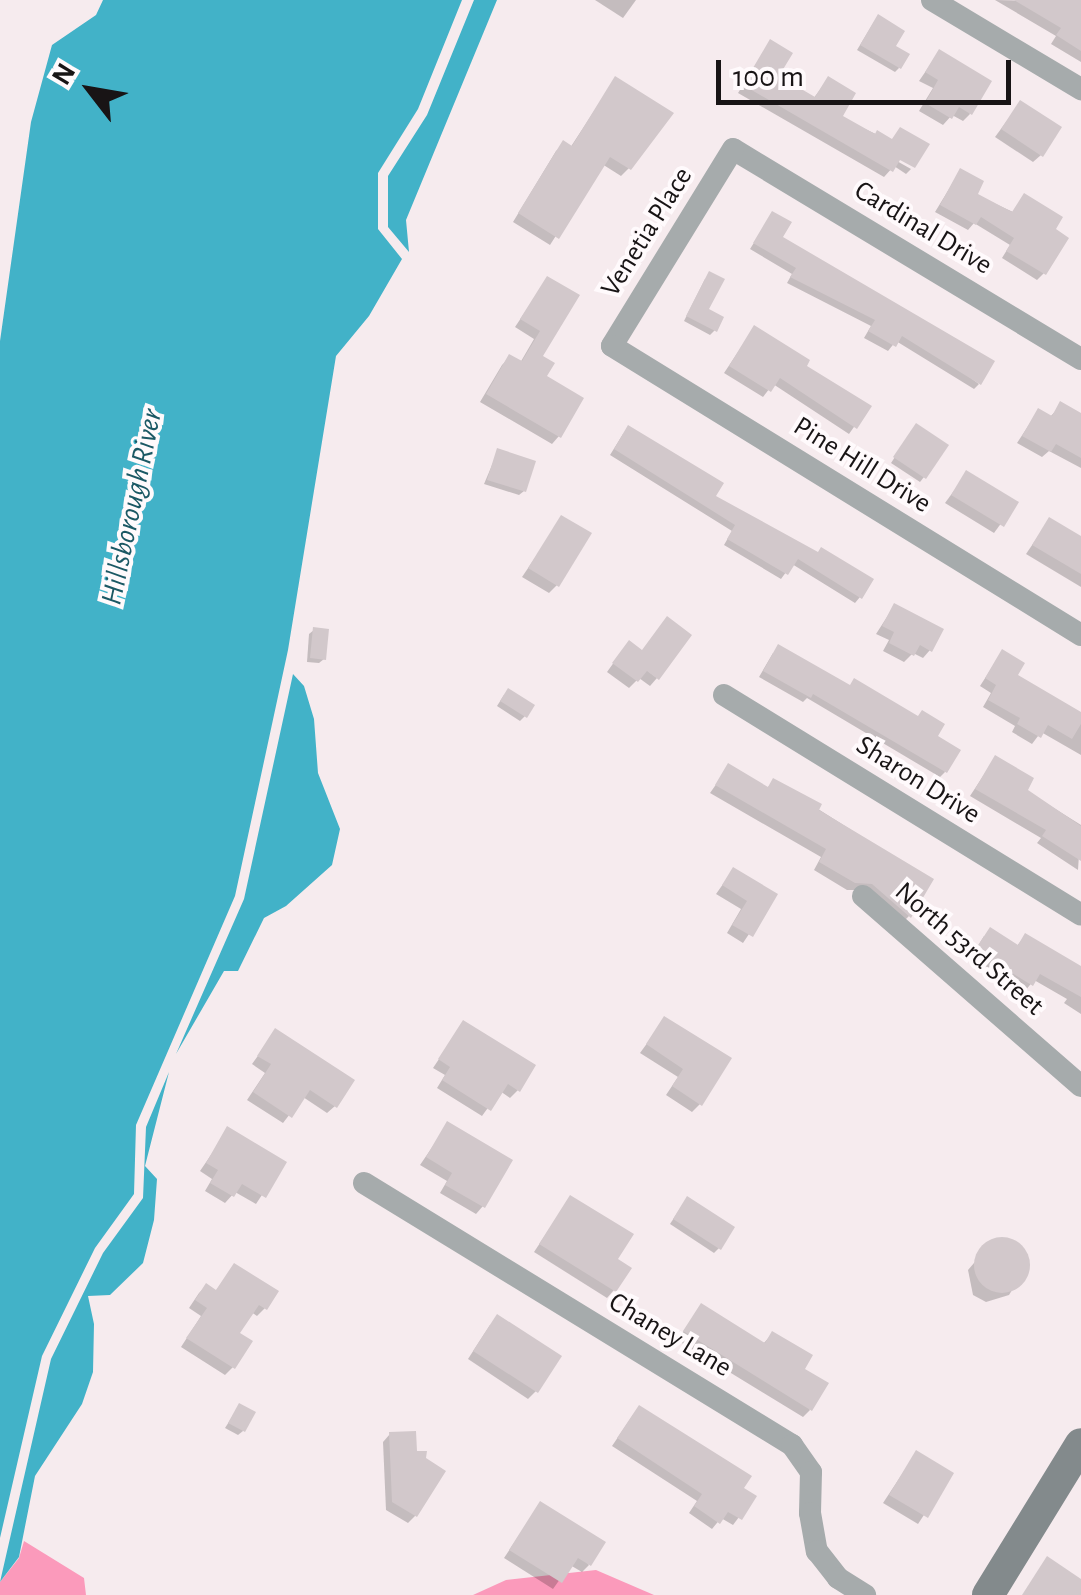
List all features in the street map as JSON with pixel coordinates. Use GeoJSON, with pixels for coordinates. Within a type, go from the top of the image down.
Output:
{"type":"FeatureCollection","features":[{"type":"Feature","properties":{"kind":"street"},"geometry":{"type":"LineString","coordinates":[[932,0],[1081,89]]}},
{"type":"Feature","properties":{"kind":"street","name":"Venetia Place"},"geometry":{"type":"LineString","coordinates":[[612,346],[733,149]]}},
{"type":"Feature","properties":{"kind":"street","name":"Cardinal Drive"},"geometry":{"type":"LineString","coordinates":[[733,149],[1081,359]]}},
{"type":"Feature","properties":{"kind":"street","name":"Pine Hill Drive"},"geometry":{"type":"LineString","coordinates":[[612,346],[1081,635]]}},
{"type":"Feature","properties":{"kind":"street","name":"Sharon Drive"},"geometry":{"type":"LineString","coordinates":[[724,695],[1081,916]]}},
{"type":"Feature","properties":{"kind":"street","name":"North 53rd Street"},"geometry":{"type":"LineString","coordinates":[[863,896],[1081,1086]]}},
{"type":"Feature","properties":{"kind":"street","name":"Chaney Lane"},"geometry":{"type":"LineString","coordinates":[[364,1183],[792,1444],[811,1472],[810,1512],[817,1551],[838,1578],[864,1595]]}},
{"type":"Feature","properties":{"kind":"street"},"geometry":{"type":"LineString","coordinates":[[988,1595],[1081,1444]]}},
{"type":"Feature","properties":{"kind":"shaded area"},"geometry":{"type":"Polygon","coordinates":[[[24,1541],[84,1578],[86,1595],[0,1595],[0,1582],[19,1558],[24,1541]]]}},
{"type":"Feature","properties":{"kind":"shaded area"},"geometry":{"type":"Polygon","coordinates":[[[596,1570],[654,1595],[473,1595],[506,1580],[596,1570]]]}},
{"type":"Feature","properties":{"kind":"water","name":"Hillsborough River"},"geometry":{"type":"Polygon","coordinates":[[[103,0],[462,0],[418,109],[378,173],[378,229],[402,259],[369,316],[336,356],[288,650],[235,896],[136,1125],[134,1194],[95,1248],[42,1356],[0,1538],[0,341],[31,122],[52,45],[96,15],[103,0]]]}},
{"type":"Feature","properties":{"kind":"water"},"geometry":{"type":"Polygon","coordinates":[[[474,0],[497,0],[406,220],[409,252],[388,227],[388,176],[427,115],[474,0]]]}},
{"type":"Feature","properties":{"kind":"water"},"geometry":{"type":"Polygon","coordinates":[[[293,674],[304,686],[314,719],[318,773],[340,829],[332,865],[286,906],[264,918],[238,971],[224,971],[176,1054],[244,899],[293,674]]]}},
{"type":"Feature","properties":{"kind":"water"},"geometry":{"type":"Polygon","coordinates":[[[169,1072],[145,1166],[157,1179],[154,1220],[143,1263],[110,1295],[88,1296],[94,1324],[93,1372],[82,1404],[35,1476],[19,1557],[0,1582],[51,1359],[103,1253],[143,1198],[146,1127],[169,1072]]]}},
{"type":"Feature","properties":{"kind":"building"},"geometry":{"type":"Polygon","coordinates":[[[1014,0],[1081,0],[1081,51],[1056,35],[1061,28],[1014,0]]]}},
{"type":"Feature","properties":{"kind":"building"},"geometry":{"type":"Polygon","coordinates":[[[878,14],[905,31],[896,46],[910,54],[901,69],[860,45],[878,14]]]}},
{"type":"Feature","properties":{"kind":"building"},"geometry":{"type":"Polygon","coordinates":[[[770,39],[793,53],[779,76],[815,97],[828,76],[856,93],[843,116],[875,134],[877,130],[892,139],[900,127],[930,144],[915,168],[900,160],[893,172],[743,85],[770,39]]]}},
{"type":"Feature","properties":{"kind":"building"},"geometry":{"type":"Polygon","coordinates":[[[939,49],[992,81],[972,115],[959,107],[952,119],[925,103],[938,80],[925,72],[939,49]]]}},
{"type":"Feature","properties":{"kind":"building"},"geometry":{"type":"Polygon","coordinates":[[[615,76],[674,113],[631,170],[610,157],[559,239],[518,213],[563,140],[572,146],[615,76]]]}},
{"type":"Feature","properties":{"kind":"building"},"geometry":{"type":"Polygon","coordinates":[[[1020,100],[1062,127],[1043,157],[1001,129],[1020,100]]]}},
{"type":"Feature","properties":{"kind":"building"},"geometry":{"type":"Polygon","coordinates":[[[960,168],[984,181],[978,194],[1012,212],[1024,193],[1063,217],[1056,229],[1069,238],[1046,275],[1006,251],[1014,238],[981,217],[976,225],[940,205],[960,168]]]}},
{"type":"Feature","properties":{"kind":"building"},"geometry":{"type":"Polygon","coordinates":[[[772,211],[792,222],[783,237],[995,361],[981,385],[902,336],[896,347],[868,331],[875,320],[790,277],[796,268],[753,243],[772,211]]]}},
{"type":"Feature","properties":{"kind":"building"},"geometry":{"type":"Polygon","coordinates":[[[709,271],[725,279],[709,309],[724,317],[717,332],[686,316],[709,271]]]}},
{"type":"Feature","properties":{"kind":"building"},"geometry":{"type":"Polygon","coordinates":[[[547,276],[580,295],[543,356],[555,363],[547,376],[584,398],[561,438],[486,394],[509,354],[522,361],[540,331],[520,319],[547,276]]]}},
{"type":"Feature","properties":{"kind":"building"},"geometry":{"type":"Polygon","coordinates":[[[754,325],[810,360],[807,366],[872,406],[857,429],[780,378],[771,392],[729,366],[754,325]]]}},
{"type":"Feature","properties":{"kind":"building"},"geometry":{"type":"Polygon","coordinates":[[[1060,401],[1081,413],[1081,458],[1056,444],[1051,452],[1022,436],[1038,408],[1052,416],[1060,401]]]}},
{"type":"Feature","properties":{"kind":"building"},"geometry":{"type":"Polygon","coordinates":[[[916,423],[949,445],[926,479],[893,457],[916,423]]]}},
{"type":"Feature","properties":{"kind":"building"},"geometry":{"type":"Polygon","coordinates":[[[628,425],[724,483],[716,496],[818,552],[821,547],[874,579],[862,599],[798,559],[788,575],[727,539],[735,525],[614,449],[628,425]]]}},
{"type":"Feature","properties":{"kind":"building"},"geometry":{"type":"Polygon","coordinates":[[[497,448],[536,461],[526,492],[487,480],[497,448]]]}},
{"type":"Feature","properties":{"kind":"building"},"geometry":{"type":"Polygon","coordinates":[[[966,470],[1019,502],[1004,527],[951,495],[966,470]]]}},
{"type":"Feature","properties":{"kind":"building"},"geometry":{"type":"Polygon","coordinates":[[[561,515],[592,533],[559,587],[528,568],[561,515]]]}},
{"type":"Feature","properties":{"kind":"building"},"geometry":{"type":"Polygon","coordinates":[[[1049,517],[1081,536],[1081,574],[1032,545],[1049,517]]]}},
{"type":"Feature","properties":{"kind":"building"},"geometry":{"type":"Polygon","coordinates":[[[894,603],[944,629],[932,652],[920,645],[914,656],[889,643],[894,632],[882,626],[894,603]]]}},
{"type":"Feature","properties":{"kind":"building"},"geometry":{"type":"Polygon","coordinates":[[[667,616],[692,635],[659,680],[647,671],[638,682],[612,663],[629,640],[642,650],[667,616]]]}},
{"type":"Feature","properties":{"kind":"building"},"geometry":{"type":"Polygon","coordinates":[[[313,627],[329,629],[326,660],[310,658],[313,627]]]}},
{"type":"Feature","properties":{"kind":"building"},"geometry":{"type":"Polygon","coordinates":[[[778,644],[850,685],[854,678],[918,716],[922,710],[945,724],[938,736],[961,750],[947,773],[813,694],[811,698],[763,671],[778,644]]]}},
{"type":"Feature","properties":{"kind":"building"},"geometry":{"type":"Polygon","coordinates":[[[1002,649],[1025,663],[1018,675],[1081,712],[1081,724],[1072,739],[1048,725],[1041,738],[1017,724],[1020,718],[988,700],[996,685],[985,678],[1002,649]]]}},
{"type":"Feature","properties":{"kind":"building"},"geometry":{"type":"Polygon","coordinates":[[[508,688],[535,705],[527,718],[500,701],[508,688]]]}},
{"type":"Feature","properties":{"kind":"building"},"geometry":{"type":"Polygon","coordinates":[[[995,755],[1034,778],[1028,790],[1081,826],[1081,861],[1042,836],[1046,830],[975,789],[995,755]]]}},
{"type":"Feature","properties":{"kind":"building"},"geometry":{"type":"Polygon","coordinates":[[[728,763],[768,787],[773,778],[822,804],[819,810],[934,879],[911,918],[872,884],[855,883],[819,862],[826,849],[715,785],[728,763]]]}},
{"type":"Feature","properties":{"kind":"building"},"geometry":{"type":"Polygon","coordinates":[[[733,867],[778,894],[753,937],[732,925],[747,901],[722,885],[733,867]]]}},
{"type":"Feature","properties":{"kind":"building"},"geometry":{"type":"Polygon","coordinates":[[[990,927],[1018,945],[1025,933],[1081,966],[1081,997],[1040,974],[1033,986],[975,950],[990,927]]]}},
{"type":"Feature","properties":{"kind":"building"},"geometry":{"type":"Polygon","coordinates":[[[664,1016],[732,1058],[702,1106],[672,1086],[683,1069],[646,1044],[664,1016]]]}},
{"type":"Feature","properties":{"kind":"building"},"geometry":{"type":"Polygon","coordinates":[[[463,1020],[536,1065],[520,1092],[508,1084],[491,1111],[442,1080],[450,1067],[438,1059],[463,1020]]]}},
{"type":"Feature","properties":{"kind":"building"},"geometry":{"type":"Polygon","coordinates":[[[275,1028],[355,1080],[337,1108],[310,1090],[292,1118],[253,1092],[271,1064],[257,1056],[275,1028]]]}},
{"type":"Feature","properties":{"kind":"building"},"geometry":{"type":"Polygon","coordinates":[[[447,1121],[513,1160],[485,1208],[445,1185],[452,1173],[426,1157],[447,1121]]]}},
{"type":"Feature","properties":{"kind":"building"},"geometry":{"type":"Polygon","coordinates":[[[227,1126],[287,1162],[266,1198],[242,1184],[234,1197],[210,1183],[218,1170],[206,1163],[227,1126]]]}},
{"type":"Feature","properties":{"kind":"building"},"geometry":{"type":"Polygon","coordinates":[[[570,1195],[634,1234],[618,1259],[632,1268],[616,1292],[539,1244],[570,1195]]]}},
{"type":"Feature","properties":{"kind":"building"},"geometry":{"type":"Polygon","coordinates":[[[687,1196],[735,1227],[721,1250],[673,1219],[687,1196]]]}},
{"type":"Feature","properties":{"kind":"building"},"geometry":{"type":"Polygon","coordinates":[[[1002,1237],[1022,1245],[1030,1265],[1022,1285],[1002,1293],[982,1285],[974,1265],[982,1245],[1002,1237]]]}},
{"type":"Feature","properties":{"kind":"building"},"geometry":{"type":"Polygon","coordinates":[[[234,1263],[279,1291],[267,1310],[259,1305],[240,1333],[253,1341],[235,1369],[186,1338],[207,1308],[195,1300],[206,1283],[216,1290],[234,1263]]]}},
{"type":"Feature","properties":{"kind":"building"},"geometry":{"type":"Polygon","coordinates":[[[701,1303],[765,1343],[772,1331],[813,1355],[805,1369],[829,1383],[812,1411],[683,1331],[701,1303]]]}},
{"type":"Feature","properties":{"kind":"building"},"geometry":{"type":"Polygon","coordinates":[[[497,1314],[562,1356],[538,1393],[473,1351],[497,1314]]]}},
{"type":"Feature","properties":{"kind":"building"},"geometry":{"type":"Polygon","coordinates":[[[239,1403],[256,1412],[245,1432],[228,1423],[239,1403]]]}},
{"type":"Feature","properties":{"kind":"building"},"geometry":{"type":"Polygon","coordinates":[[[639,1405],[752,1476],[744,1488],[757,1496],[742,1520],[728,1512],[720,1524],[694,1506],[702,1494],[617,1438],[639,1405]]]}},
{"type":"Feature","properties":{"kind":"building"},"geometry":{"type":"Polygon","coordinates":[[[416,1431],[417,1451],[427,1451],[426,1458],[446,1471],[417,1517],[392,1502],[389,1432],[416,1431]]]}},
{"type":"Feature","properties":{"kind":"building"},"geometry":{"type":"Polygon","coordinates":[[[916,1450],[954,1473],[928,1518],[889,1495],[916,1450]]]}},
{"type":"Feature","properties":{"kind":"building"},"geometry":{"type":"Polygon","coordinates":[[[540,1501],[606,1542],[591,1566],[578,1558],[562,1583],[509,1550],[540,1501]]]}},
{"type":"Feature","properties":{"kind":"building"},"geometry":{"type":"Polygon","coordinates":[[[1047,1556],[1081,1579],[1081,1595],[1022,1595],[1047,1556]]]}}]}
